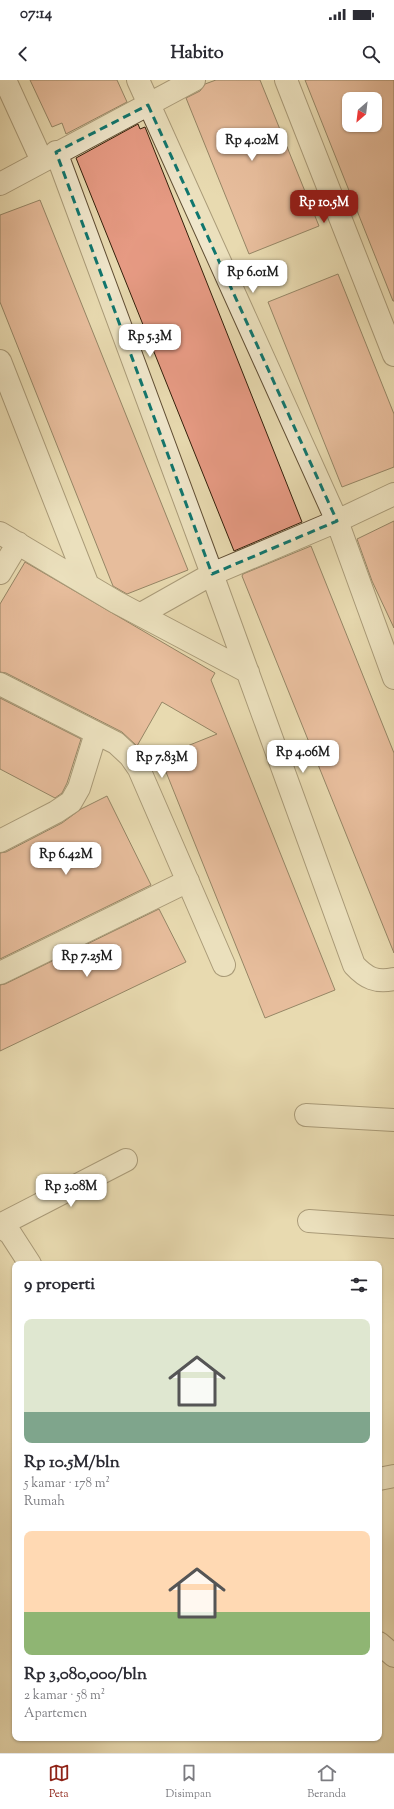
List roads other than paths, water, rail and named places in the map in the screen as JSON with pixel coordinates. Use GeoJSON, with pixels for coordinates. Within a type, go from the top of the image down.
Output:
{"type":"FeatureCollection","features":[{"type":"Feature","properties":{"kind":"street"},"geometry":{"type":"LineString","coordinates":[[5,80],[49,157],[212,574],[354,965],[364,976],[374,979],[394,980]]}},
{"type":"Feature","properties":{"kind":"street"},"geometry":{"type":"LineString","coordinates":[[138,80],[337,522],[394,678]]}},
{"type":"Feature","properties":{"kind":"street"},"geometry":{"type":"LineString","coordinates":[[0,184],[194,80]]}},
{"type":"Feature","properties":{"kind":"street"},"geometry":{"type":"LineString","coordinates":[[286,80],[394,355]]}},
{"type":"Feature","properties":{"kind":"street"},"geometry":{"type":"LineString","coordinates":[[0,361],[87,584]]}},
{"type":"Feature","properties":{"kind":"street"},"geometry":{"type":"LineString","coordinates":[[141,614],[212,574],[337,522],[394,494]]}},
{"type":"Feature","properties":{"kind":"street"},"geometry":{"type":"LineString","coordinates":[[0,573],[9,538],[116,602],[248,672]]}},
{"type":"Feature","properties":{"kind":"street"},"geometry":{"type":"LineString","coordinates":[[0,684],[116,743],[130,756],[139,769],[224,965]]}},
{"type":"Feature","properties":{"kind":"street"},"geometry":{"type":"LineString","coordinates":[[0,841],[56,812],[70,802],[79,788],[96,733]]}},
{"type":"Feature","properties":{"kind":"street"},"geometry":{"type":"LineString","coordinates":[[0,973],[188,881]]}},
{"type":"Feature","properties":{"kind":"street"},"geometry":{"type":"LineString","coordinates":[[306,1115],[394,1120]]}},
{"type":"Feature","properties":{"kind":"street"},"geometry":{"type":"LineString","coordinates":[[28,1261],[10,1233],[0,1226],[126,1160]]}},
{"type":"Feature","properties":{"kind":"street"},"geometry":{"type":"LineString","coordinates":[[309,1221],[394,1227]]}},
{"type":"Feature","properties":{"kind":"street"},"geometry":{"type":"LineString","coordinates":[[382,1478],[394,1476]]}},
{"type":"Feature","properties":{"kind":"street"},"geometry":{"type":"LineString","coordinates":[[382,1646],[394,1656]]}}]}
